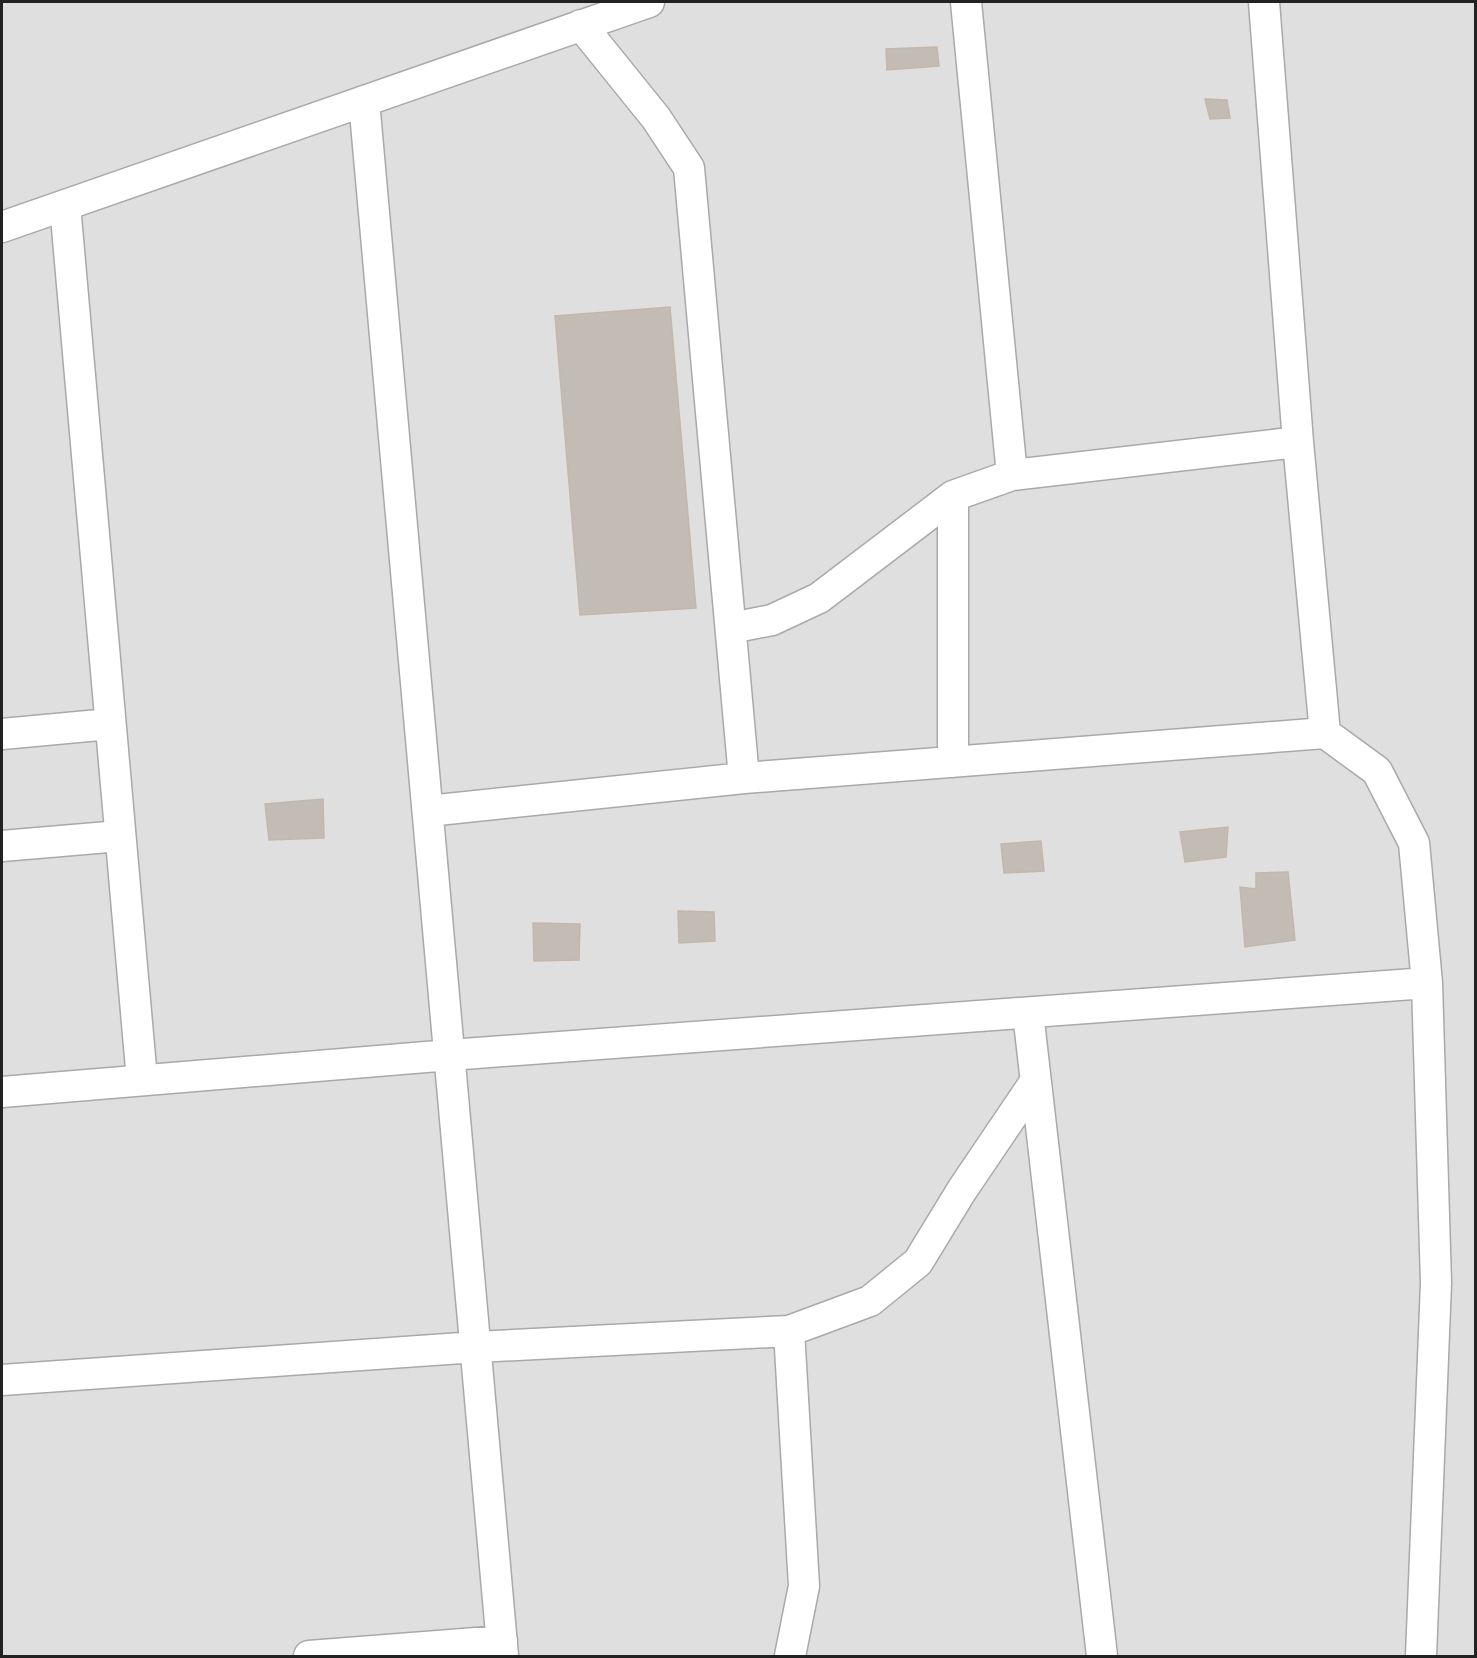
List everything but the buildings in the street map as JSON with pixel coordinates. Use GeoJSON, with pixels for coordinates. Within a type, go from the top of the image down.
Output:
{"type":"FeatureCollection","features":[{"type":"Feature","properties":{"kind":"street"},"geometry":{"type":"LineString","coordinates":[[2,228],[649,2]]}},
{"type":"Feature","properties":{"kind":"street"},"geometry":{"type":"LineString","coordinates":[[966,2],[1012,475]]}},
{"type":"Feature","properties":{"kind":"street"},"geometry":{"type":"LineString","coordinates":[[1264,2],[1298,442],[1325,733]]}},
{"type":"Feature","properties":{"kind":"street"},"geometry":{"type":"LineString","coordinates":[[581,25],[656,118],[689,168],[744,778]]}},
{"type":"Feature","properties":{"kind":"street"},"geometry":{"type":"LineString","coordinates":[[309,1656],[503,1649],[364,101]]}},
{"type":"Feature","properties":{"kind":"street"},"geometry":{"type":"LineString","coordinates":[[65,206],[142,1080]]}},
{"type":"Feature","properties":{"kind":"street"},"geometry":{"type":"LineString","coordinates":[[731,628],[772,620],[819,598],[953,496],[1012,475],[1298,442]]}},
{"type":"Feature","properties":{"kind":"street"},"geometry":{"type":"LineString","coordinates":[[953,496],[953,762]]}},
{"type":"Feature","properties":{"kind":"street"},"geometry":{"type":"LineString","coordinates":[[2,734],[110,724]]}},
{"type":"Feature","properties":{"kind":"street"},"geometry":{"type":"LineString","coordinates":[[428,811],[744,778],[1325,733],[1377,771],[1414,843],[1427,983],[1436,1283],[1421,1656]]}},
{"type":"Feature","properties":{"kind":"street"},"geometry":{"type":"LineString","coordinates":[[2,846],[120,836]]}},
{"type":"Feature","properties":{"kind":"street"},"geometry":{"type":"LineString","coordinates":[[2,1092],[450,1054],[1427,983]]}},
{"type":"Feature","properties":{"kind":"street"},"geometry":{"type":"LineString","coordinates":[[1028,1012],[1102,1656]]}},
{"type":"Feature","properties":{"kind":"street"},"geometry":{"type":"LineString","coordinates":[[2,1380],[476,1347],[789,1331],[870,1300],[918,1262],[962,1190],[1035,1082]]}},
{"type":"Feature","properties":{"kind":"street"},"geometry":{"type":"LineString","coordinates":[[789,1331],[804,1586],[790,1656]]}},
{"type":"Feature","properties":{"kind":"shaded area"},"geometry":{"type":"Polygon","coordinates":[[[2,2],[1475,2],[1475,1656],[2,1656],[2,2]]]}}]}
